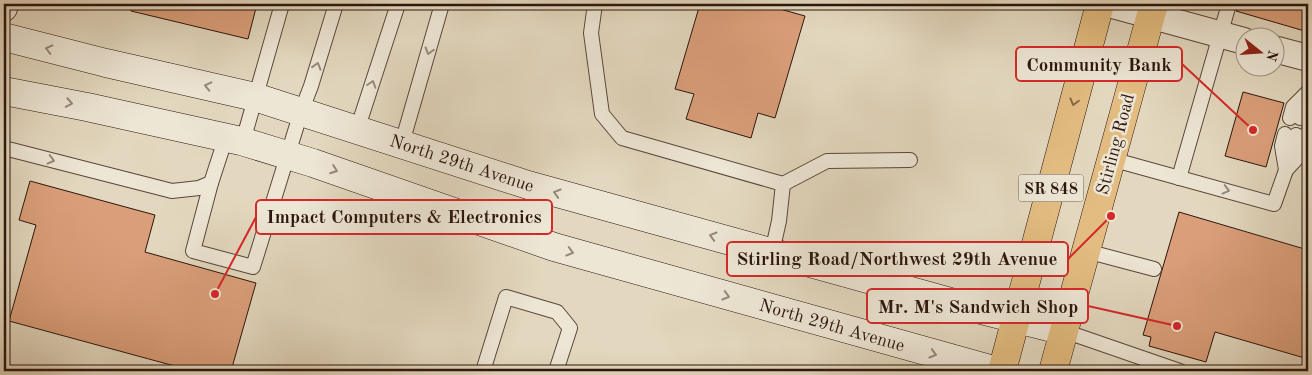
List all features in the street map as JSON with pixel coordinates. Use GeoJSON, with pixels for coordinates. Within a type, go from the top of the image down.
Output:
{"type":"FeatureCollection","features":[{"type":"Feature","properties":{"kind":"main road","name":"SR 848"},"geometry":{"type":"LineString","coordinates":[[1002,371],[1100,4]]}},
{"type":"Feature","properties":{"kind":"main road","name":"Stirling Road"},"geometry":{"type":"LineString","coordinates":[[1053,371],[1152,9]]}},
{"type":"Feature","properties":{"kind":"street"},"geometry":{"type":"LineString","coordinates":[[4,8],[5,4]]}},
{"type":"Feature","properties":{"kind":"street"},"geometry":{"type":"LineString","coordinates":[[1109,4],[1152,9],[1232,37]]}},
{"type":"Feature","properties":{"kind":"street","name":"North 29th Avenue"},"geometry":{"type":"LineString","coordinates":[[4,37],[106,63],[255,97],[528,185],[1064,331]]}},
{"type":"Feature","properties":{"kind":"street"},"geometry":{"type":"LineString","coordinates":[[1284,52],[1308,58]]}},
{"type":"Feature","properties":{"kind":"street","name":"North 29th Avenue"},"geometry":{"type":"LineString","coordinates":[[4,91],[234,139],[313,163],[554,247],[997,371]]}},
{"type":"Feature","properties":{"kind":"lane"},"geometry":{"type":"LineString","coordinates":[[282,4],[255,97],[211,183],[193,251],[253,267],[336,4]]}},
{"type":"Feature","properties":{"kind":"lane"},"geometry":{"type":"LineString","coordinates":[[357,130],[398,4]]}},
{"type":"Feature","properties":{"kind":"lane"},"geometry":{"type":"LineString","coordinates":[[402,143],[442,4]]}},
{"type":"Feature","properties":{"kind":"lane"},"geometry":{"type":"LineString","coordinates":[[595,4],[591,33],[602,114],[622,138],[782,184],[827,161],[910,160]]}},
{"type":"Feature","properties":{"kind":"lane"},"geometry":{"type":"LineString","coordinates":[[1179,178],[1232,37],[1229,4]]}},
{"type":"Feature","properties":{"kind":"lane"},"geometry":{"type":"LineString","coordinates":[[1295,118],[1308,93]]}},
{"type":"Feature","properties":{"kind":"lane"},"geometry":{"type":"LineString","coordinates":[[1111,160],[1274,204],[1286,170],[1304,151],[1296,134],[1282,146],[1286,170]]}},
{"type":"Feature","properties":{"kind":"lane"},"geometry":{"type":"LineString","coordinates":[[4,148],[172,191],[199,188],[211,183]]}},
{"type":"Feature","properties":{"kind":"lane"},"geometry":{"type":"LineString","coordinates":[[772,252],[779,220],[782,184]]}},
{"type":"Feature","properties":{"kind":"lane"},"geometry":{"type":"LineString","coordinates":[[1086,250],[1154,269]]}},
{"type":"Feature","properties":{"kind":"lane"},"geometry":{"type":"LineString","coordinates":[[483,371],[506,297],[556,312],[570,328],[556,371]]}},
{"type":"Feature","properties":{"kind":"lane"},"geometry":{"type":"LineString","coordinates":[[1064,331],[1171,370]]}},
{"type":"Feature","properties":{"kind":"building"},"geometry":{"type":"Polygon","coordinates":[[[132,4],[257,4],[248,39],[131,11],[132,4]]]}},
{"type":"Feature","properties":{"kind":"building"},"geometry":{"type":"Polygon","coordinates":[[[700,4],[762,4],[805,16],[775,118],[758,113],[751,138],[686,119],[694,94],[675,89],[700,4]]]}},
{"type":"Feature","properties":{"kind":"building"},"geometry":{"type":"Polygon","coordinates":[[[1238,4],[1308,4],[1308,32],[1236,11],[1238,4]]]}},
{"type":"Feature","properties":{"kind":"building"},"geometry":{"type":"Polygon","coordinates":[[[1243,92],[1284,103],[1266,167],[1225,156],[1243,92]]]}},
{"type":"Feature","properties":{"kind":"building"},"geometry":{"type":"Polygon","coordinates":[[[30,181],[155,215],[145,252],[256,283],[231,371],[193,371],[9,321],[36,225],[19,220],[30,181]]]}},
{"type":"Feature","properties":{"kind":"building"},"geometry":{"type":"Polygon","coordinates":[[[1179,212],[1308,250],[1308,359],[1215,332],[1206,362],[1149,346],[1151,337],[1143,335],[1179,212]]]}},
{"type":"Feature","properties":{"kind":"place","name":"Community Bank"},"geometry":{"type":"Point","coordinates":[1253,130]}},
{"type":"Feature","properties":{"kind":"place","name":"Stirling Road/Northwest 29th Avenue"},"geometry":{"type":"Point","coordinates":[1111,216]}},
{"type":"Feature","properties":{"kind":"place","name":"Impact Computers & Electronics"},"geometry":{"type":"Point","coordinates":[215,294]}},
{"type":"Feature","properties":{"kind":"place","name":"Mr. M's Sandwich Shop"},"geometry":{"type":"Point","coordinates":[1177,326]}}]}
